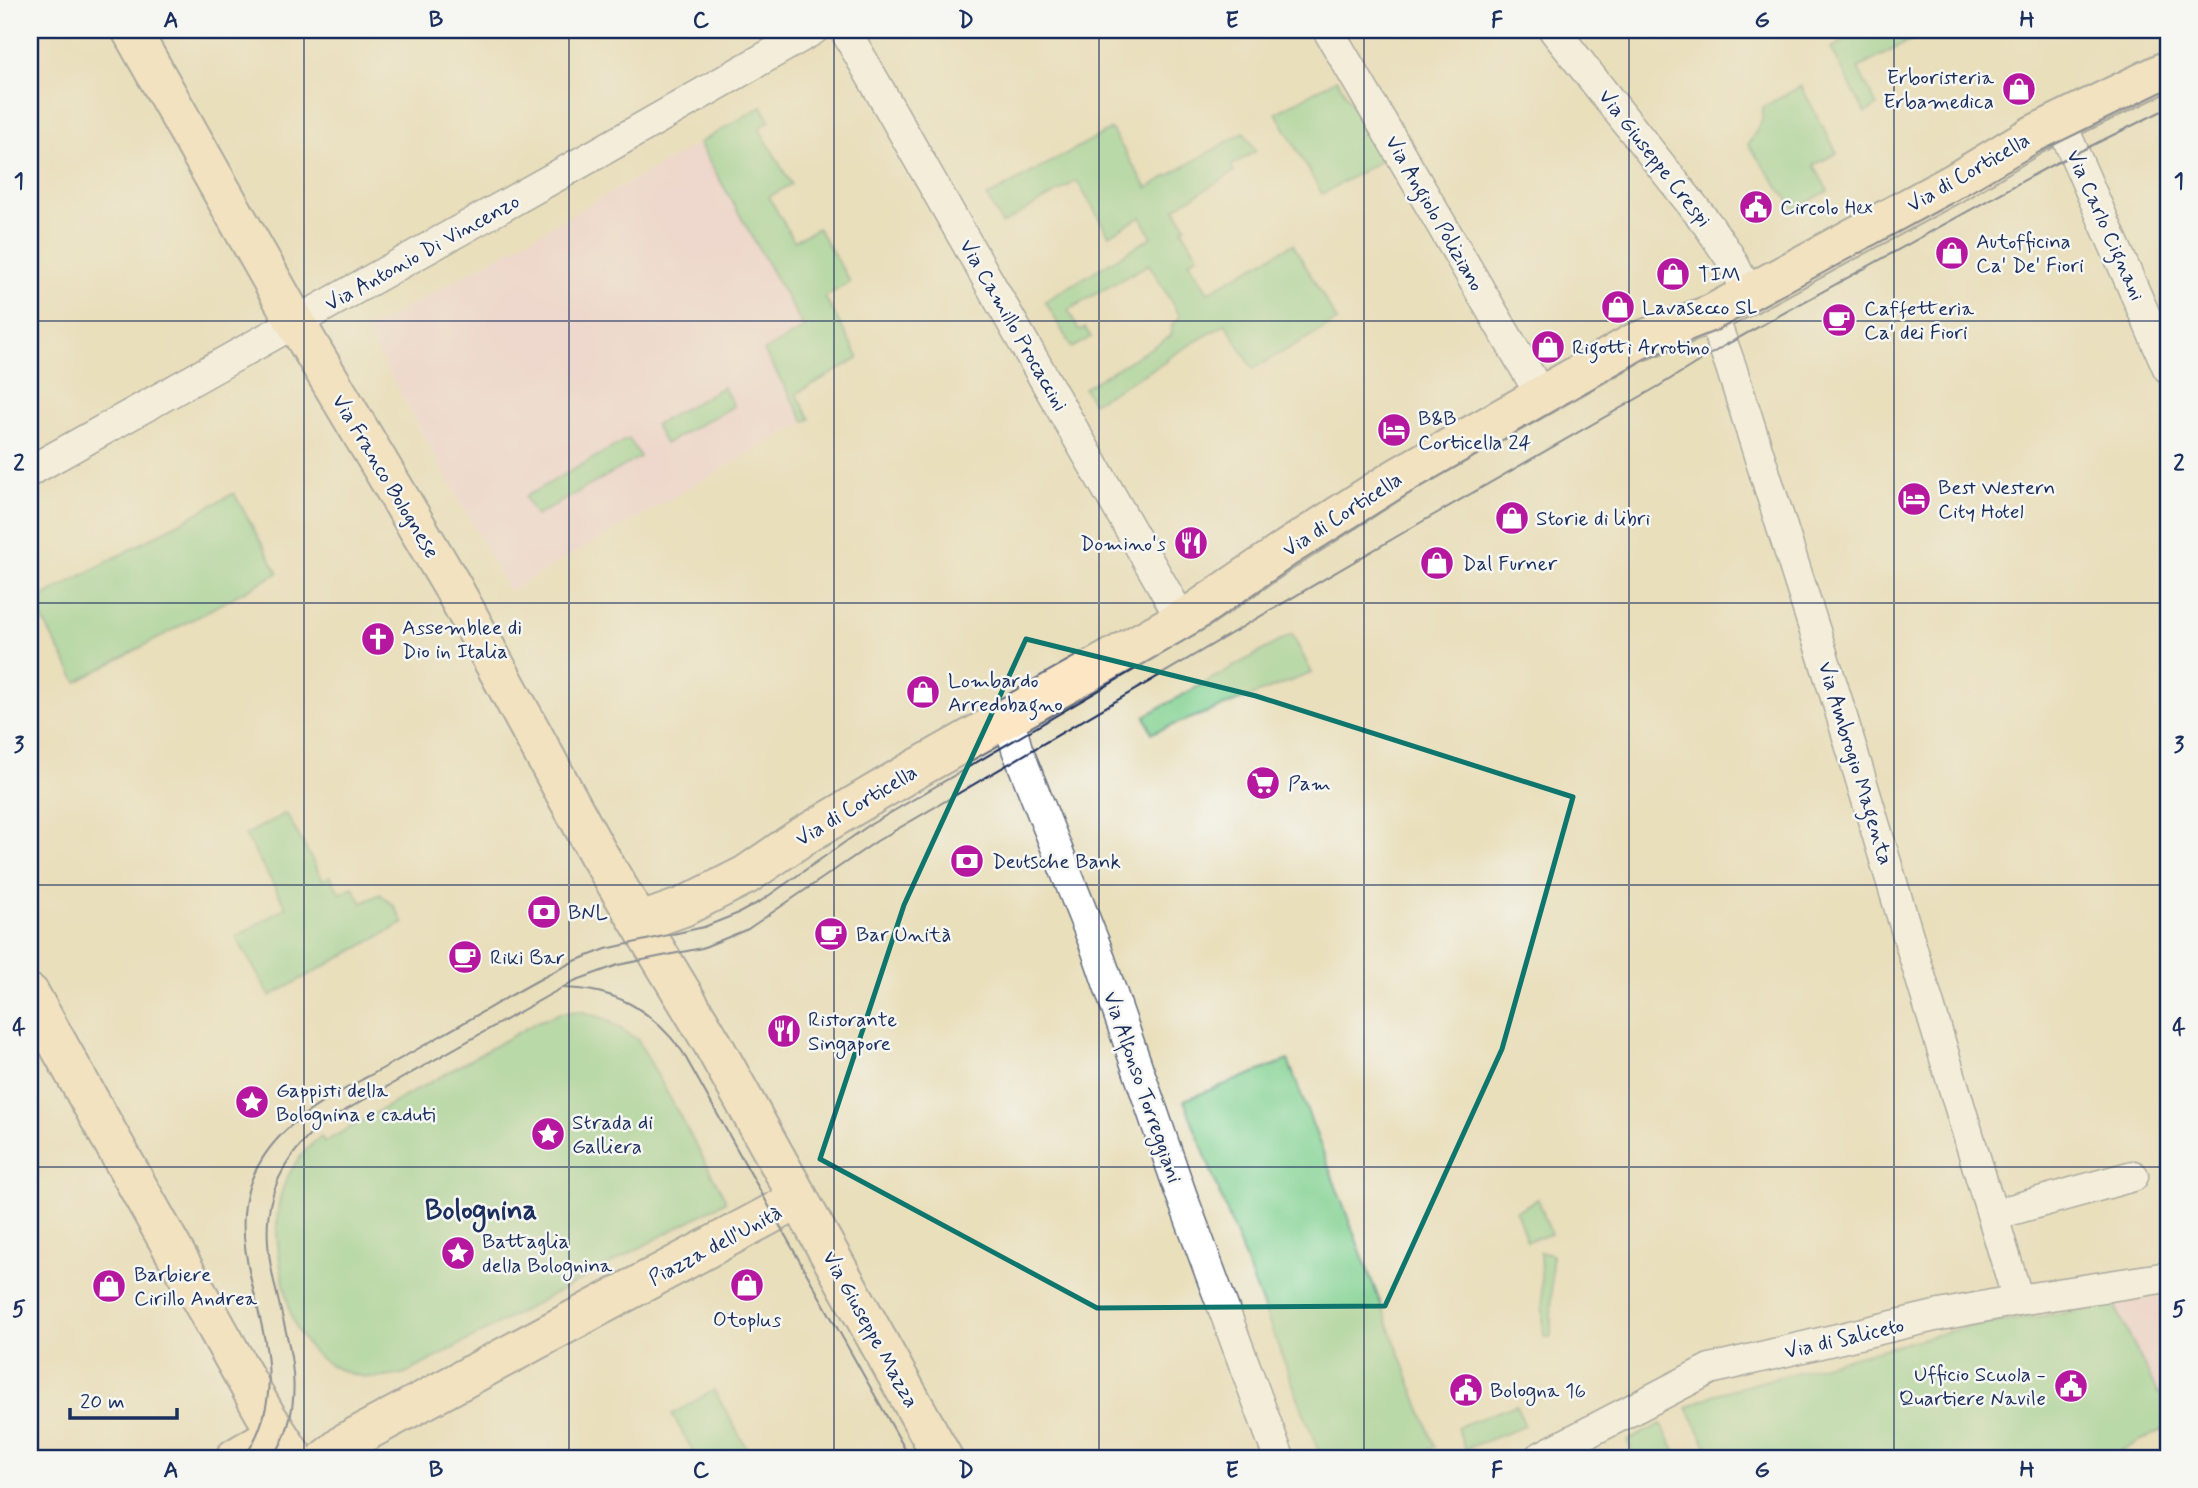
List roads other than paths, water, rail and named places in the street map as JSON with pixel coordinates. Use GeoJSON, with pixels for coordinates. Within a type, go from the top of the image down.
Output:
{"type":"FeatureCollection","features":[{"type":"Feature","properties":{"kind":"main road","name":"Via Franco Bolognese"},"geometry":{"type":"LineString","coordinates":[[131,30],[296,323],[452,586],[597,852],[640,922]]}},
{"type":"Feature","properties":{"kind":"main road","name":"Via di Corticella"},"geometry":{"type":"LineString","coordinates":[[640,922],[683,907],[729,885],[835,817],[1182,620],[1358,502],[1634,343],[1712,314],[1748,292],[1954,183],[2033,135],[2168,70]]}},
{"type":"Feature","properties":{"kind":"main road","name":"Piazza dell'Unità"},"geometry":{"type":"LineString","coordinates":[[284,1444],[314,1449],[337,1449],[799,1199],[711,1041],[640,922]]}},
{"type":"Feature","properties":{"kind":"main road"},"geometry":{"type":"LineString","coordinates":[[30,994],[284,1444],[235,1458]]}},
{"type":"Feature","properties":{"kind":"main road","name":"Via Giuseppe Mazza"},"geometry":{"type":"LineString","coordinates":[[799,1199],[943,1458]]}},
{"type":"Feature","properties":{"kind":"street","name":"Via Antonio Di Vincenzo"},"geometry":{"type":"LineString","coordinates":[[30,471],[813,30]]}},
{"type":"Feature","properties":{"kind":"street","name":"Via Camillo Procaccini"},"geometry":{"type":"LineString","coordinates":[[845,30],[1182,620]]}},
{"type":"Feature","properties":{"kind":"street","name":"Via Angiolo Poliziano"},"geometry":{"type":"LineString","coordinates":[[1328,30],[1542,397]]}},
{"type":"Feature","properties":{"kind":"street","name":"Via Giuseppe Crespi"},"geometry":{"type":"LineString","coordinates":[[1553,30],[1714,233],[1748,292]]}},
{"type":"Feature","properties":{"kind":"street","name":"Via Carlo Cignani"},"geometry":{"type":"LineString","coordinates":[[2060,121],[2168,368]]}},
{"type":"Feature","properties":{"kind":"street","name":"Via Ambrogio Magenta"},"geometry":{"type":"LineString","coordinates":[[1712,314],[1835,694],[2018,1300]]}},
{"type":"Feature","properties":{"kind":"street","name":"Via Alfonso Torreggiani"},"geometry":{"type":"LineString","coordinates":[[1011,715],[1012,733],[1020,757],[1095,945],[1181,1194],[1279,1458]]}},
{"type":"Feature","properties":{"kind":"street"},"geometry":{"type":"LineString","coordinates":[[1993,1215],[2133,1176]]}},
{"type":"Feature","properties":{"kind":"street","name":"Via di Saliceto"},"geometry":{"type":"LineString","coordinates":[[1539,1458],[1710,1369],[1936,1316],[2018,1300],[2168,1277]]}},
{"type":"Feature","properties":{"kind":"tram line"},"geometry":{"type":"LineString","coordinates":[[244,1458],[257,1436],[268,1392],[266,1349],[245,1251],[247,1194],[267,1151],[304,1115],[333,1096],[577,960],[606,949],[704,927],[761,901],[868,826],[1207,627],[1297,564],[1410,493],[1644,359],[1718,330],[1952,203],[2041,151],[2168,89]]}},
{"type":"Feature","properties":{"kind":"tram line"},"geometry":{"type":"LineString","coordinates":[[273,1458],[291,1416],[293,1374],[268,1248],[270,1206],[286,1165],[323,1123],[574,981],[618,965],[702,948],[748,929],[877,841],[1724,346],[2048,167],[2168,108]]}},
{"type":"Feature","properties":{"kind":"tram line"},"geometry":{"type":"LineString","coordinates":[[562,988],[599,992],[630,1004],[657,1023],[682,1051],[910,1458]]}},
{"type":"Feature","properties":{"kind":"place","name":"Erboristeria Erbamedica"},"geometry":{"type":"Point","coordinates":[2019,89]}},
{"type":"Feature","properties":{"kind":"place","name":"Circolo Hex"},"geometry":{"type":"Point","coordinates":[1756,207]}},
{"type":"Feature","properties":{"kind":"place","name":"Autofficina Ca' De' Fiori"},"geometry":{"type":"Point","coordinates":[1952,253]}},
{"type":"Feature","properties":{"kind":"place","name":"TIM"},"geometry":{"type":"Point","coordinates":[1673,274]}},
{"type":"Feature","properties":{"kind":"place","name":"Lavasecco SL"},"geometry":{"type":"Point","coordinates":[1618,307]}},
{"type":"Feature","properties":{"kind":"place","name":"Caffetteria Ca' dei Fiori"},"geometry":{"type":"Point","coordinates":[1839,320]}},
{"type":"Feature","properties":{"kind":"place","name":"Rigotti Arrotino"},"geometry":{"type":"Point","coordinates":[1548,347]}},
{"type":"Feature","properties":{"kind":"place","name":"B&B Corticella 24"},"geometry":{"type":"Point","coordinates":[1394,430]}},
{"type":"Feature","properties":{"kind":"place","name":"Best Western City Hotel"},"geometry":{"type":"Point","coordinates":[1914,499]}},
{"type":"Feature","properties":{"kind":"place","name":"Storie di libri"},"geometry":{"type":"Point","coordinates":[1512,518]}},
{"type":"Feature","properties":{"kind":"place","name":"Domino's"},"geometry":{"type":"Point","coordinates":[1191,543]}},
{"type":"Feature","properties":{"kind":"place","name":"Dal Furner"},"geometry":{"type":"Point","coordinates":[1437,563]}},
{"type":"Feature","properties":{"kind":"place","name":"Assemblee di Dio in Italia"},"geometry":{"type":"Point","coordinates":[378,639]}},
{"type":"Feature","properties":{"kind":"place","name":"Lombardo Arredobagno"},"geometry":{"type":"Point","coordinates":[923,692]}},
{"type":"Feature","properties":{"kind":"place","name":"Pam"},"geometry":{"type":"Point","coordinates":[1263,783]}},
{"type":"Feature","properties":{"kind":"place","name":"Deutsche Bank"},"geometry":{"type":"Point","coordinates":[967,861]}},
{"type":"Feature","properties":{"kind":"place","name":"BNL"},"geometry":{"type":"Point","coordinates":[544,912]}},
{"type":"Feature","properties":{"kind":"place","name":"Bar Unità"},"geometry":{"type":"Point","coordinates":[831,934]}},
{"type":"Feature","properties":{"kind":"place","name":"Riki Bar"},"geometry":{"type":"Point","coordinates":[465,957]}},
{"type":"Feature","properties":{"kind":"place","name":"Ristorante Singapore"},"geometry":{"type":"Point","coordinates":[784,1031]}},
{"type":"Feature","properties":{"kind":"place","name":"Gappisti della Bolognina e caduti"},"geometry":{"type":"Point","coordinates":[252,1102]}},
{"type":"Feature","properties":{"kind":"place","name":"Strada di Galliera"},"geometry":{"type":"Point","coordinates":[548,1134]}},
{"type":"Feature","properties":{"kind":"place","name":"Battaglia della Bolognina"},"geometry":{"type":"Point","coordinates":[458,1253]}},
{"type":"Feature","properties":{"kind":"place","name":"Otoplus"},"geometry":{"type":"Point","coordinates":[747,1285]}},
{"type":"Feature","properties":{"kind":"place","name":"Barbiere Cirillo Andrea"},"geometry":{"type":"Point","coordinates":[109,1286]}},
{"type":"Feature","properties":{"kind":"place","name":"Ufficio Scuola - Quartiere Navile"},"geometry":{"type":"Point","coordinates":[2071,1386]}},
{"type":"Feature","properties":{"kind":"place","name":"Bologna 16"},"geometry":{"type":"Point","coordinates":[1466,1390]}},
{"type":"Feature","properties":{"kind":"district","name":"Bolognina"},"geometry":{"type":"Point","coordinates":[481,1209]}}]}
